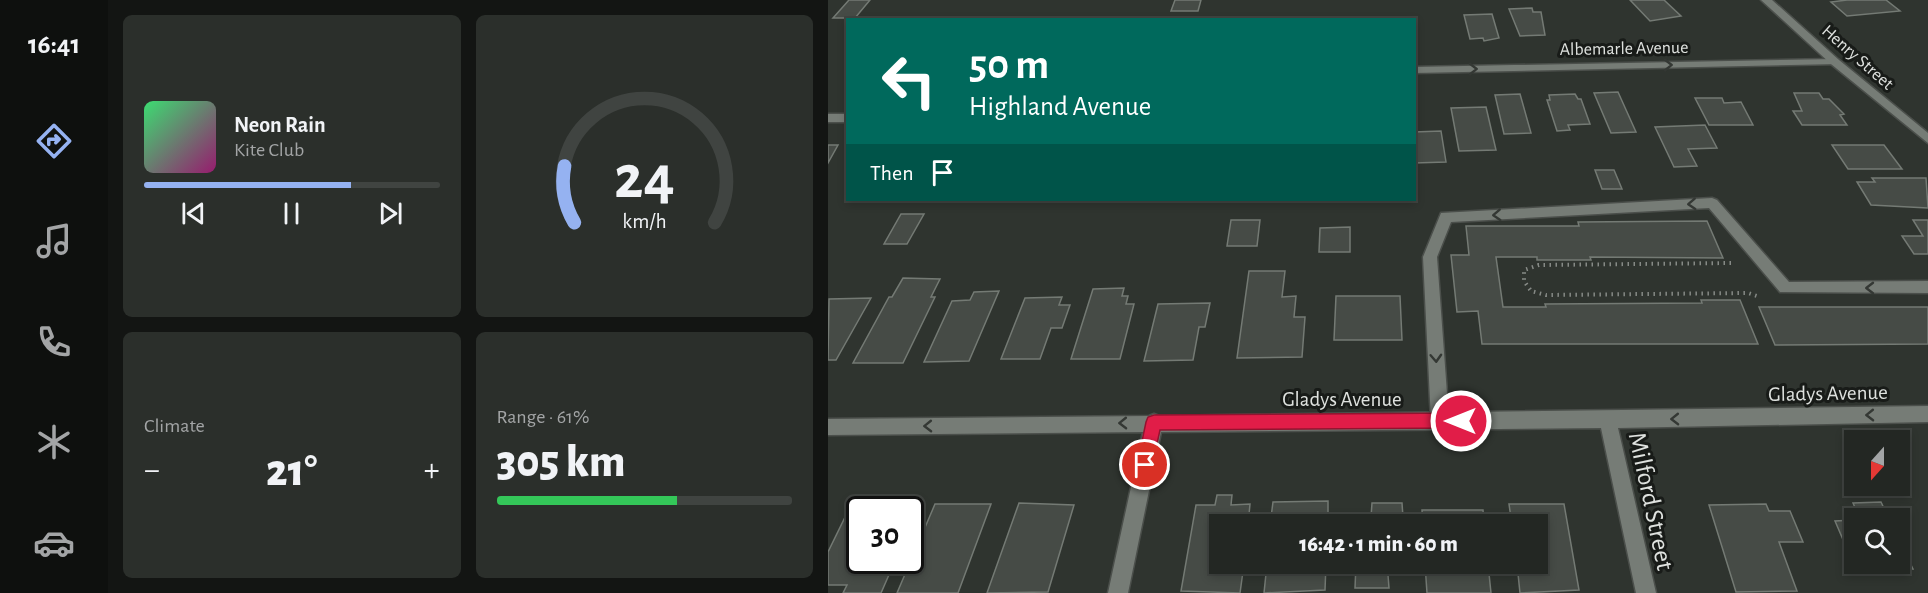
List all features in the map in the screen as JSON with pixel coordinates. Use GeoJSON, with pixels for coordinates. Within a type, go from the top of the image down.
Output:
{"type":"FeatureCollection","features":[{"type":"Feature","properties":{"kind":"street","name":"Henry Street"},"geometry":{"type":"LineString","coordinates":[[1766,0],[1835,62],[1928,139]]}},
{"type":"Feature","properties":{"kind":"street","name":"Albemarle Avenue"},"geometry":{"type":"LineString","coordinates":[[1416,70],[1835,62]]}},
{"type":"Feature","properties":{"kind":"street"},"geometry":{"type":"LineString","coordinates":[[828,118],[846,118]]}},
{"type":"Feature","properties":{"kind":"street"},"geometry":{"type":"LineString","coordinates":[[1440,421],[1430,256],[1446,218],[1712,203],[1785,288],[1928,288]]}},
{"type":"Feature","properties":{"kind":"street","name":"Gladys Avenue"},"geometry":{"type":"LineString","coordinates":[[828,427],[1154,422],[1608,420],[1928,414]]}},
{"type":"Feature","properties":{"kind":"street","name":"Milford Street"},"geometry":{"type":"LineString","coordinates":[[1608,420],[1646,593]]}},
{"type":"Feature","properties":{"kind":"street"},"geometry":{"type":"LineString","coordinates":[[1118,593],[1154,422]]}},
{"type":"Feature","properties":{"kind":"path"},"geometry":{"type":"LineString","coordinates":[[1743,263],[1539,265],[1524,270],[1524,281],[1531,291],[1546,295],[1748,292],[1768,299]]}},
{"type":"Feature","properties":{"kind":"building"},"geometry":{"type":"Polygon","coordinates":[[[849,0],[870,0],[855,18],[833,18],[849,0]]]}},
{"type":"Feature","properties":{"kind":"building"},"geometry":{"type":"Polygon","coordinates":[[[1175,0],[1201,0],[1198,11],[1171,11],[1175,0]]]}},
{"type":"Feature","properties":{"kind":"building"},"geometry":{"type":"Polygon","coordinates":[[[1630,0],[1664,0],[1681,16],[1650,21],[1630,0]]]}},
{"type":"Feature","properties":{"kind":"building"},"geometry":{"type":"Polygon","coordinates":[[[1886,0],[1900,11],[1847,16],[1831,2],[1886,0]]]}},
{"type":"Feature","properties":{"kind":"building"},"geometry":{"type":"Polygon","coordinates":[[[1532,8],[1533,12],[1541,12],[1545,35],[1520,36],[1509,9],[1532,8]]]}},
{"type":"Feature","properties":{"kind":"building"},"geometry":{"type":"Polygon","coordinates":[[[1492,14],[1499,38],[1484,41],[1483,38],[1470,39],[1464,15],[1492,14]]]}},
{"type":"Feature","properties":{"kind":"building"},"geometry":{"type":"Polygon","coordinates":[[[1618,92],[1636,132],[1611,133],[1594,93],[1618,92]]]}},
{"type":"Feature","properties":{"kind":"building"},"geometry":{"type":"Polygon","coordinates":[[[1794,93],[1819,93],[1823,99],[1829,99],[1844,114],[1840,115],[1847,125],[1802,125],[1793,111],[1802,111],[1794,93]]]}},
{"type":"Feature","properties":{"kind":"building"},"geometry":{"type":"Polygon","coordinates":[[[1520,94],[1531,133],[1504,134],[1495,95],[1520,94]]]}},
{"type":"Feature","properties":{"kind":"building"},"geometry":{"type":"Polygon","coordinates":[[[1575,94],[1578,99],[1581,99],[1590,124],[1568,125],[1570,130],[1557,131],[1547,100],[1550,100],[1549,95],[1575,94]]]}},
{"type":"Feature","properties":{"kind":"building"},"geometry":{"type":"Polygon","coordinates":[[[1695,98],[1722,98],[1724,103],[1741,102],[1753,125],[1709,125],[1695,98]]]}},
{"type":"Feature","properties":{"kind":"building"},"geometry":{"type":"Polygon","coordinates":[[[1486,107],[1496,150],[1459,151],[1451,108],[1486,107]]]}},
{"type":"Feature","properties":{"kind":"building"},"geometry":{"type":"Polygon","coordinates":[[[1705,125],[1717,148],[1688,149],[1697,166],[1674,167],[1655,127],[1705,125]]]}},
{"type":"Feature","properties":{"kind":"building"},"geometry":{"type":"Polygon","coordinates":[[[1441,131],[1446,162],[1416,163],[1416,132],[1441,131]]]}},
{"type":"Feature","properties":{"kind":"building"},"geometry":{"type":"Polygon","coordinates":[[[828,145],[838,145],[828,163],[828,145]]]}},
{"type":"Feature","properties":{"kind":"building"},"geometry":{"type":"Polygon","coordinates":[[[1832,145],[1884,145],[1902,169],[1848,169],[1832,145]]]}},
{"type":"Feature","properties":{"kind":"building"},"geometry":{"type":"Polygon","coordinates":[[[1595,170],[1614,170],[1622,189],[1602,189],[1595,170]]]}},
{"type":"Feature","properties":{"kind":"building"},"geometry":{"type":"Polygon","coordinates":[[[1872,178],[1926,178],[1928,208],[1871,205],[1857,182],[1875,182],[1872,178]]]}},
{"type":"Feature","properties":{"kind":"building"},"geometry":{"type":"Polygon","coordinates":[[[901,214],[924,214],[907,244],[884,244],[901,214]]]}},
{"type":"Feature","properties":{"kind":"building"},"geometry":{"type":"Polygon","coordinates":[[[1231,220],[1260,220],[1257,246],[1227,246],[1231,220]]]}},
{"type":"Feature","properties":{"kind":"building"},"geometry":{"type":"Polygon","coordinates":[[[1913,220],[1928,220],[1928,254],[1914,254],[1902,236],[1923,236],[1913,220]]]}},
{"type":"Feature","properties":{"kind":"building"},"geometry":{"type":"Polygon","coordinates":[[[1707,221],[1723,258],[1590,257],[1591,260],[1537,260],[1537,257],[1496,257],[1503,307],[1546,307],[1545,304],[1702,303],[1701,300],[1740,300],[1758,344],[1482,344],[1478,311],[1457,312],[1451,255],[1469,255],[1466,226],[1579,226],[1578,222],[1707,221]]]}},
{"type":"Feature","properties":{"kind":"building"},"geometry":{"type":"Polygon","coordinates":[[[1350,227],[1350,252],[1319,252],[1320,228],[1350,227]]]}},
{"type":"Feature","properties":{"kind":"building"},"geometry":{"type":"Polygon","coordinates":[[[1249,271],[1285,271],[1282,297],[1296,296],[1294,317],[1305,317],[1302,357],[1237,358],[1249,271]]]}},
{"type":"Feature","properties":{"kind":"building"},"geometry":{"type":"Polygon","coordinates":[[[903,278],[940,279],[931,297],[935,297],[903,363],[853,363],[889,297],[892,297],[903,278]]]}},
{"type":"Feature","properties":{"kind":"building"},"geometry":{"type":"Polygon","coordinates":[[[1124,288],[1122,296],[1128,296],[1126,304],[1134,304],[1120,359],[1071,359],[1093,289],[1124,288]]]}},
{"type":"Feature","properties":{"kind":"building"},"geometry":{"type":"Polygon","coordinates":[[[999,291],[969,361],[924,362],[952,301],[970,300],[974,292],[999,291]]]}},
{"type":"Feature","properties":{"kind":"building"},"geometry":{"type":"Polygon","coordinates":[[[1336,296],[1400,296],[1402,340],[1334,340],[1336,296]]]}},
{"type":"Feature","properties":{"kind":"building"},"geometry":{"type":"Polygon","coordinates":[[[1062,297],[1059,305],[1070,305],[1062,328],[1051,328],[1040,359],[1001,359],[1025,298],[1062,297]]]}},
{"type":"Feature","properties":{"kind":"building"},"geometry":{"type":"Polygon","coordinates":[[[871,298],[836,360],[828,360],[829,299],[871,298]]]}},
{"type":"Feature","properties":{"kind":"building"},"geometry":{"type":"Polygon","coordinates":[[[1210,303],[1205,327],[1199,327],[1193,360],[1144,361],[1158,304],[1210,303]]]}},
{"type":"Feature","properties":{"kind":"building"},"geometry":{"type":"Polygon","coordinates":[[[1759,307],[1928,307],[1928,344],[1775,345],[1759,307]]]}},
{"type":"Feature","properties":{"kind":"building"},"geometry":{"type":"Polygon","coordinates":[[[1217,495],[1232,495],[1231,505],[1250,504],[1249,514],[1209,514],[1209,574],[1243,574],[1240,593],[1181,591],[1196,505],[1215,505],[1217,495]]]}},
{"type":"Feature","properties":{"kind":"building"},"geometry":{"type":"Polygon","coordinates":[[[1328,501],[1328,514],[1271,514],[1273,502],[1328,501]]]}},
{"type":"Feature","properties":{"kind":"building"},"geometry":{"type":"Polygon","coordinates":[[[1881,502],[1884,508],[1855,508],[1853,503],[1881,502]]]}},
{"type":"Feature","properties":{"kind":"building"},"geometry":{"type":"Polygon","coordinates":[[[1019,503],[1074,505],[1048,592],[987,593],[1019,503]]]}},
{"type":"Feature","properties":{"kind":"building"},"geometry":{"type":"Polygon","coordinates":[[[1372,503],[1402,503],[1403,514],[1371,514],[1372,503]]]}},
{"type":"Feature","properties":{"kind":"building"},"geometry":{"type":"Polygon","coordinates":[[[935,504],[991,504],[958,593],[897,593],[905,574],[924,574],[924,530],[935,504]]]}},
{"type":"Feature","properties":{"kind":"building"},"geometry":{"type":"Polygon","coordinates":[[[1509,504],[1564,504],[1579,590],[1520,593],[1518,574],[1548,574],[1548,514],[1510,514],[1509,504]]]}},
{"type":"Feature","properties":{"kind":"building"},"geometry":{"type":"Polygon","coordinates":[[[1766,504],[1769,511],[1790,511],[1803,542],[1779,542],[1797,591],[1736,592],[1709,505],[1766,504]]]}},
{"type":"Feature","properties":{"kind":"building"},"geometry":{"type":"Polygon","coordinates":[[[1422,510],[1483,510],[1483,514],[1422,514],[1422,510]]]}},
{"type":"Feature","properties":{"kind":"building"},"geometry":{"type":"Polygon","coordinates":[[[846,515],[846,574],[889,574],[881,593],[843,593],[847,585],[828,585],[828,552],[846,515]]]}},
{"type":"Feature","properties":{"kind":"building"},"geometry":{"type":"Polygon","coordinates":[[[1835,521],[1844,521],[1844,542],[1835,521]]]}},
{"type":"Feature","properties":{"kind":"building"},"geometry":{"type":"Polygon","coordinates":[[[1266,574],[1326,574],[1325,590],[1264,593],[1266,574]]]}},
{"type":"Feature","properties":{"kind":"building"},"geometry":{"type":"Polygon","coordinates":[[[1356,574],[1414,574],[1388,575],[1389,588],[1355,588],[1356,574]]]}},
{"type":"Feature","properties":{"kind":"building"},"geometry":{"type":"Polygon","coordinates":[[[1426,574],[1489,574],[1491,593],[1427,593],[1426,574]]]}},
{"type":"Feature","properties":{"kind":"route"},"geometry":{"type":"LineString","coordinates":[[1145,465],[1154,422],[1461,421]]}}]}
